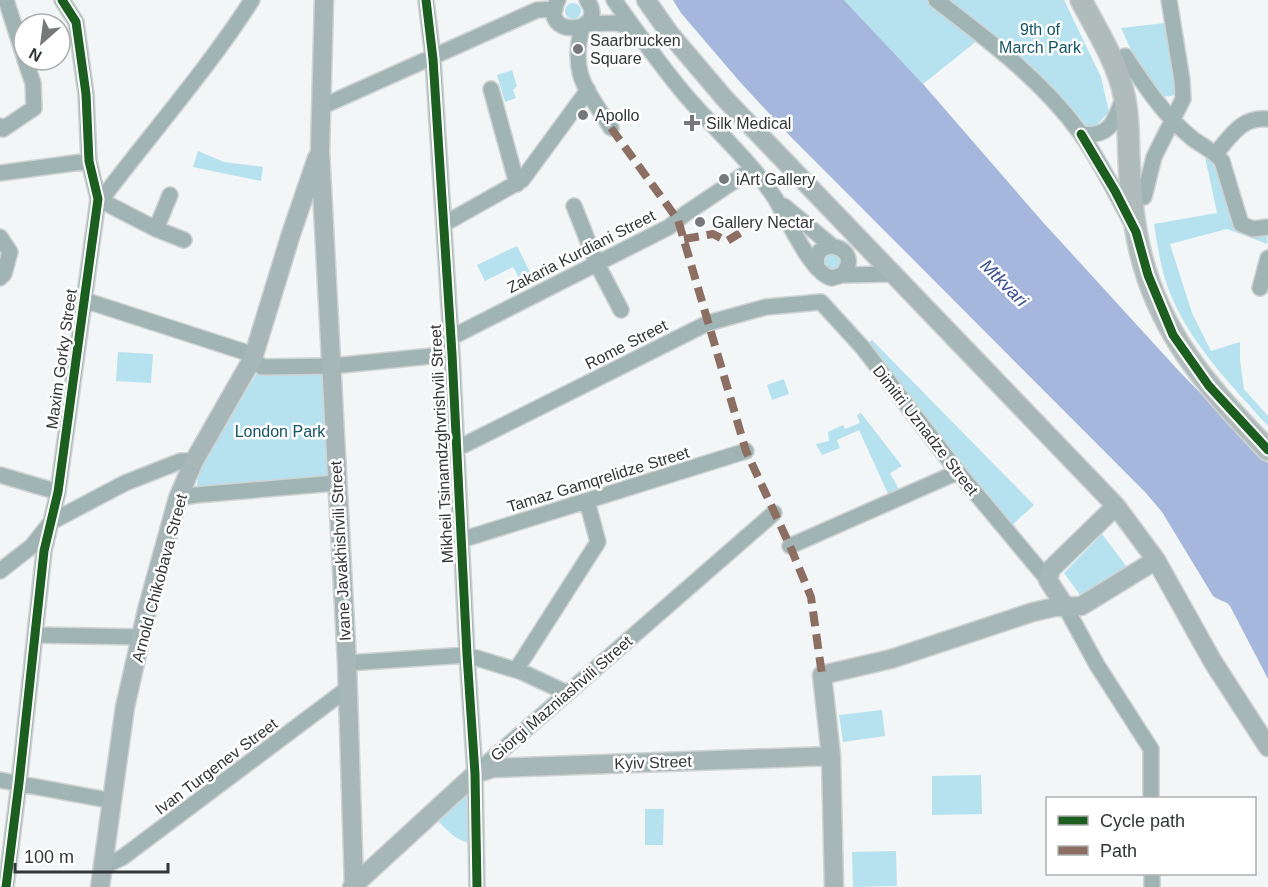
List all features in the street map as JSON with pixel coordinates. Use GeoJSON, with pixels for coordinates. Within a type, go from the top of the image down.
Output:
{"type":"FeatureCollection","features":[{"type":"Feature","properties":{"kind":"highway"},"geometry":{"type":"LineString","coordinates":[[1081,0],[1111,57],[1124,96],[1136,232],[1148,275],[1173,335],[1209,386],[1268,450]]}},
{"type":"Feature","properties":{"kind":"highway"},"geometry":{"type":"LineString","coordinates":[[1096,0],[1125,57],[1132,78],[1138,112],[1144,197],[1153,256],[1176,318],[1207,367],[1268,435]]}},
{"type":"Feature","properties":{"kind":"main road","name":"Ivane Javakhishvili Street"},"geometry":{"type":"LineString","coordinates":[[324,0],[320,151],[346,663],[353,886]]}},
{"type":"Feature","properties":{"kind":"main road"},"geometry":{"type":"LineString","coordinates":[[646,0],[670,34],[726,100],[1116,506],[1156,560],[1213,663],[1268,747]]}},
{"type":"Feature","properties":{"kind":"main road","name":"Arnold Chikobava Street"},"geometry":{"type":"LineString","coordinates":[[100,887],[125,707],[178,498],[194,461],[253,358],[320,151]]}},
{"type":"Feature","properties":{"kind":"main road"},"geometry":{"type":"LineString","coordinates":[[303,199],[313,189],[323,194]]}},
{"type":"Feature","properties":{"kind":"main road"},"geometry":{"type":"LineString","coordinates":[[1057,608],[1050,584],[1051,569],[1116,506]]}},
{"type":"Feature","properties":{"kind":"main road"},"geometry":{"type":"LineString","coordinates":[[834,887],[831,756],[822,675],[891,659],[1033,612],[1075,607],[1088,602],[1156,560]]}},
{"type":"Feature","properties":{"kind":"main road","name":"Kyiv Street"},"geometry":{"type":"LineString","coordinates":[[476,774],[493,768],[831,756]]}},
{"type":"Feature","properties":{"kind":"main road","name":"Giorgi Mazniashvili Street"},"geometry":{"type":"LineString","coordinates":[[353,886],[476,774]]}},
{"type":"Feature","properties":{"kind":"street"},"geometry":{"type":"LineString","coordinates":[[6,0],[12,19]]}},
{"type":"Feature","properties":{"kind":"street"},"geometry":{"type":"LineString","coordinates":[[62,0],[76,22],[86,94],[89,161],[98,199],[156,229],[184,240]]}},
{"type":"Feature","properties":{"kind":"street"},"geometry":{"type":"LineString","coordinates":[[98,199],[107,192],[173,107],[237,24],[252,0]]}},
{"type":"Feature","properties":{"kind":"street","name":"Mikheil Tsinamdzghvrishvili Street"},"geometry":{"type":"LineString","coordinates":[[426,0],[433,59],[452,354],[467,655],[476,774],[477,887]]}},
{"type":"Feature","properties":{"kind":"street"},"geometry":{"type":"LineString","coordinates":[[936,0],[1020,67],[1081,134],[1112,185],[1136,232]]}},
{"type":"Feature","properties":{"kind":"street"},"geometry":{"type":"LineString","coordinates":[[1169,0],[1183,89],[1194,139]]}},
{"type":"Feature","properties":{"kind":"street"},"geometry":{"type":"LineString","coordinates":[[611,128],[579,74],[576,58],[584,26],[591,16],[590,3],[618,5],[682,91],[775,198],[802,224],[846,254],[848,262],[821,302]]}},
{"type":"Feature","properties":{"kind":"street"},"geometry":{"type":"LineString","coordinates":[[321,108],[433,59],[534,5],[556,5],[557,20],[561,25],[570,29],[615,23],[633,27]]}},
{"type":"Feature","properties":{"kind":"street"},"geometry":{"type":"LineString","coordinates":[[1125,57],[1173,119],[1194,139],[1216,153],[1222,161],[1242,224],[1253,229],[1268,227]]}},
{"type":"Feature","properties":{"kind":"street"},"geometry":{"type":"LineString","coordinates":[[0,126],[3,129],[34,108],[33,82],[29,72]]}},
{"type":"Feature","properties":{"kind":"street"},"geometry":{"type":"LineString","coordinates":[[491,89],[518,184]]}},
{"type":"Feature","properties":{"kind":"street"},"geometry":{"type":"LineString","coordinates":[[1153,96],[1162,101],[1171,101],[1179,96],[1183,89]]}},
{"type":"Feature","properties":{"kind":"street"},"geometry":{"type":"LineString","coordinates":[[1144,197],[1154,157],[1183,99],[1183,89]]}},
{"type":"Feature","properties":{"kind":"street"},"geometry":{"type":"LineString","coordinates":[[444,224],[518,184],[588,90]]}},
{"type":"Feature","properties":{"kind":"street"},"geometry":{"type":"LineString","coordinates":[[1081,134],[1099,135],[1108,129],[1124,96]]}},
{"type":"Feature","properties":{"kind":"street"},"geometry":{"type":"LineString","coordinates":[[1216,153],[1245,122],[1256,118],[1268,118]]}},
{"type":"Feature","properties":{"kind":"street"},"geometry":{"type":"LineString","coordinates":[[1162,141],[1172,138],[1194,139]]}},
{"type":"Feature","properties":{"kind":"street"},"geometry":{"type":"LineString","coordinates":[[0,173],[89,161]]}},
{"type":"Feature","properties":{"kind":"street","name":"Zakaria Kurdiani Street"},"geometry":{"type":"LineString","coordinates":[[450,338],[669,226],[752,169]]}},
{"type":"Feature","properties":{"kind":"street"},"geometry":{"type":"LineString","coordinates":[[156,229],[170,195]]}},
{"type":"Feature","properties":{"kind":"street"},"geometry":{"type":"LineString","coordinates":[[775,198],[823,275],[892,274]]}},
{"type":"Feature","properties":{"kind":"street","name":"Maxim Gorky Street"},"geometry":{"type":"LineString","coordinates":[[6,887],[44,551],[58,492],[98,199]]}},
{"type":"Feature","properties":{"kind":"street"},"geometry":{"type":"LineString","coordinates":[[574,206],[597,264],[621,310]]}},
{"type":"Feature","properties":{"kind":"street"},"geometry":{"type":"LineString","coordinates":[[817,268],[819,253],[827,247],[836,247],[854,233]]}},
{"type":"Feature","properties":{"kind":"street"},"geometry":{"type":"LineString","coordinates":[[0,237],[10,252],[4,274],[0,278]]}},
{"type":"Feature","properties":{"kind":"street"},"geometry":{"type":"LineString","coordinates":[[1260,288],[1268,258]]}},
{"type":"Feature","properties":{"kind":"street"},"geometry":{"type":"LineString","coordinates":[[84,300],[248,353],[262,367],[332,366],[452,354]]}},
{"type":"Feature","properties":{"kind":"street","name":"Rome Street"},"geometry":{"type":"LineString","coordinates":[[456,449],[708,323],[766,307],[821,302]]}},
{"type":"Feature","properties":{"kind":"street","name":"Dimitri Uznadze Street"},"geometry":{"type":"LineString","coordinates":[[821,302],[863,348],[958,472],[1050,584]]}},
{"type":"Feature","properties":{"kind":"street","name":"Tamaz Gamqrelidze Street"},"geometry":{"type":"LineString","coordinates":[[461,540],[746,452]]}},
{"type":"Feature","properties":{"kind":"street"},"geometry":{"type":"LineString","coordinates":[[0,571],[32,546],[51,522],[125,483],[181,461],[194,461]]}},
{"type":"Feature","properties":{"kind":"street"},"geometry":{"type":"LineString","coordinates":[[790,546],[958,472]]}},
{"type":"Feature","properties":{"kind":"street"},"geometry":{"type":"LineString","coordinates":[[0,475],[58,492]]}},
{"type":"Feature","properties":{"kind":"street"},"geometry":{"type":"LineString","coordinates":[[178,498],[336,483]]}},
{"type":"Feature","properties":{"kind":"street"},"geometry":{"type":"LineString","coordinates":[[516,670],[598,542],[587,501]]}},
{"type":"Feature","properties":{"kind":"street","name":"Giorgi Mazniashvili Street"},"geometry":{"type":"LineString","coordinates":[[476,774],[774,513]]}},
{"type":"Feature","properties":{"kind":"street"},"geometry":{"type":"LineString","coordinates":[[1057,608],[1151,749],[1151,797]]}},
{"type":"Feature","properties":{"kind":"street"},"geometry":{"type":"LineString","coordinates":[[36,635],[141,637]]}},
{"type":"Feature","properties":{"kind":"street"},"geometry":{"type":"LineString","coordinates":[[346,663],[467,655],[516,670],[567,693]]}},
{"type":"Feature","properties":{"kind":"street","name":"Ivan Turgenev Street"},"geometry":{"type":"LineString","coordinates":[[103,867],[123,857],[347,689]]}},
{"type":"Feature","properties":{"kind":"street"},"geometry":{"type":"LineString","coordinates":[[0,780],[113,801]]}},
{"type":"Feature","properties":{"kind":"green space","name":"9th of March Park"},"geometry":{"type":"Polygon","coordinates":[[[844,0],[1064,0],[1101,77],[1109,112],[1090,132],[1081,120],[1054,95],[978,40],[923,84],[844,0]]]}},
{"type":"Feature","properties":{"kind":"green space"},"geometry":{"type":"Polygon","coordinates":[[[573,3],[581,11],[573,19],[565,11],[573,3]]]}},
{"type":"Feature","properties":{"kind":"green space"},"geometry":{"type":"Polygon","coordinates":[[[1165,23],[1179,87],[1174,95],[1170,96],[1158,95],[1150,91],[1121,28],[1165,23]]]}},
{"type":"Feature","properties":{"kind":"green space"},"geometry":{"type":"Polygon","coordinates":[[[512,70],[517,86],[513,90],[516,98],[505,102],[497,75],[512,70]]]}},
{"type":"Feature","properties":{"kind":"green space"},"geometry":{"type":"Polygon","coordinates":[[[198,151],[224,162],[263,167],[261,181],[193,167],[198,151]]]}},
{"type":"Feature","properties":{"kind":"green space"},"geometry":{"type":"Polygon","coordinates":[[[1204,152],[1217,163],[1236,219],[1268,230],[1267,244],[1227,229],[1170,244],[1192,313],[1211,351],[1240,342],[1244,389],[1268,416],[1268,426],[1228,382],[1192,335],[1173,300],[1161,263],[1154,224],[1217,213],[1204,152]]]}},
{"type":"Feature","properties":{"kind":"green space"},"geometry":{"type":"Polygon","coordinates":[[[517,246],[535,282],[527,286],[525,282],[522,283],[513,267],[485,281],[477,265],[517,246]]]}},
{"type":"Feature","properties":{"kind":"green space"},"geometry":{"type":"Polygon","coordinates":[[[832,253],[838,255],[840,261],[838,267],[832,269],[826,267],[824,261],[826,255],[832,253]]]}},
{"type":"Feature","properties":{"kind":"green space"},"geometry":{"type":"Polygon","coordinates":[[[872,340],[1034,505],[1009,528],[865,345],[872,340]]]}},
{"type":"Feature","properties":{"kind":"green space"},"geometry":{"type":"Polygon","coordinates":[[[118,352],[153,354],[151,383],[116,381],[118,352]]]}},
{"type":"Feature","properties":{"kind":"green space","name":"London Park"},"geometry":{"type":"Polygon","coordinates":[[[328,372],[332,479],[197,487],[199,469],[257,373],[328,372]]]}},
{"type":"Feature","properties":{"kind":"green space"},"geometry":{"type":"Polygon","coordinates":[[[784,379],[789,394],[772,400],[767,385],[784,379]]]}},
{"type":"Feature","properties":{"kind":"green space"},"geometry":{"type":"Polygon","coordinates":[[[861,413],[902,466],[890,473],[900,491],[889,496],[859,430],[837,440],[840,448],[822,455],[816,444],[829,441],[828,432],[843,425],[845,429],[860,423],[857,415],[861,413]]]}},
{"type":"Feature","properties":{"kind":"green space"},"geometry":{"type":"Polygon","coordinates":[[[1102,534],[1127,567],[1080,595],[1064,573],[1102,534]]]}},
{"type":"Feature","properties":{"kind":"green space"},"geometry":{"type":"Polygon","coordinates":[[[882,710],[885,736],[843,742],[839,715],[882,710]]]}},
{"type":"Feature","properties":{"kind":"green space"},"geometry":{"type":"Polygon","coordinates":[[[981,775],[982,814],[932,815],[932,776],[981,775]]]}},
{"type":"Feature","properties":{"kind":"green space"},"geometry":{"type":"Polygon","coordinates":[[[471,788],[473,843],[456,837],[434,817],[471,788]]]}},
{"type":"Feature","properties":{"kind":"green space"},"geometry":{"type":"Polygon","coordinates":[[[645,809],[664,809],[663,845],[645,845],[645,809]]]}},
{"type":"Feature","properties":{"kind":"green space"},"geometry":{"type":"Polygon","coordinates":[[[896,851],[897,886],[853,887],[852,852],[896,851]]]}},
{"type":"Feature","properties":{"kind":"water","name":"Mtkvari"},"geometry":{"type":"Polygon","coordinates":[[[673,0],[844,0],[923,84],[1041,220],[1178,370],[1268,463],[1268,679],[1230,606],[1213,596],[1162,512],[1146,493],[791,137],[740,82],[681,13],[673,0]]]}},
{"type":"Feature","properties":{"kind":"marked path"},"geometry":{"type":"LineString","coordinates":[[611,128],[678,220],[746,451],[811,597],[822,675]]}},
{"type":"Feature","properties":{"kind":"marked path"},"geometry":{"type":"LineString","coordinates":[[684,239],[713,234],[727,241],[740,233]]}},
{"type":"Feature","properties":{"kind":"cycle path"},"geometry":{"type":"LineString","coordinates":[[6,887],[44,551],[58,492],[98,199],[89,161],[86,94],[76,22],[62,0]]}},
{"type":"Feature","properties":{"kind":"cycle path"},"geometry":{"type":"LineString","coordinates":[[426,0],[433,59],[452,354],[475,774],[477,887]]}},
{"type":"Feature","properties":{"kind":"cycle path"},"geometry":{"type":"LineString","coordinates":[[1081,134],[1136,232],[1148,275],[1173,335],[1209,386],[1268,450]]}},
{"type":"Feature","properties":{"kind":"place","name":"Saarbrucken Square"},"geometry":{"type":"Point","coordinates":[578,49]}},
{"type":"Feature","properties":{"kind":"place","name":"Apollo"},"geometry":{"type":"Point","coordinates":[583,115]}},
{"type":"Feature","properties":{"kind":"place","name":"Silk Medical"},"geometry":{"type":"Point","coordinates":[692,123]}},
{"type":"Feature","properties":{"kind":"place","name":"iArt Gallery"},"geometry":{"type":"Point","coordinates":[724,179]}},
{"type":"Feature","properties":{"kind":"place","name":"Gallery Nectar"},"geometry":{"type":"Point","coordinates":[700,222]}}]}
